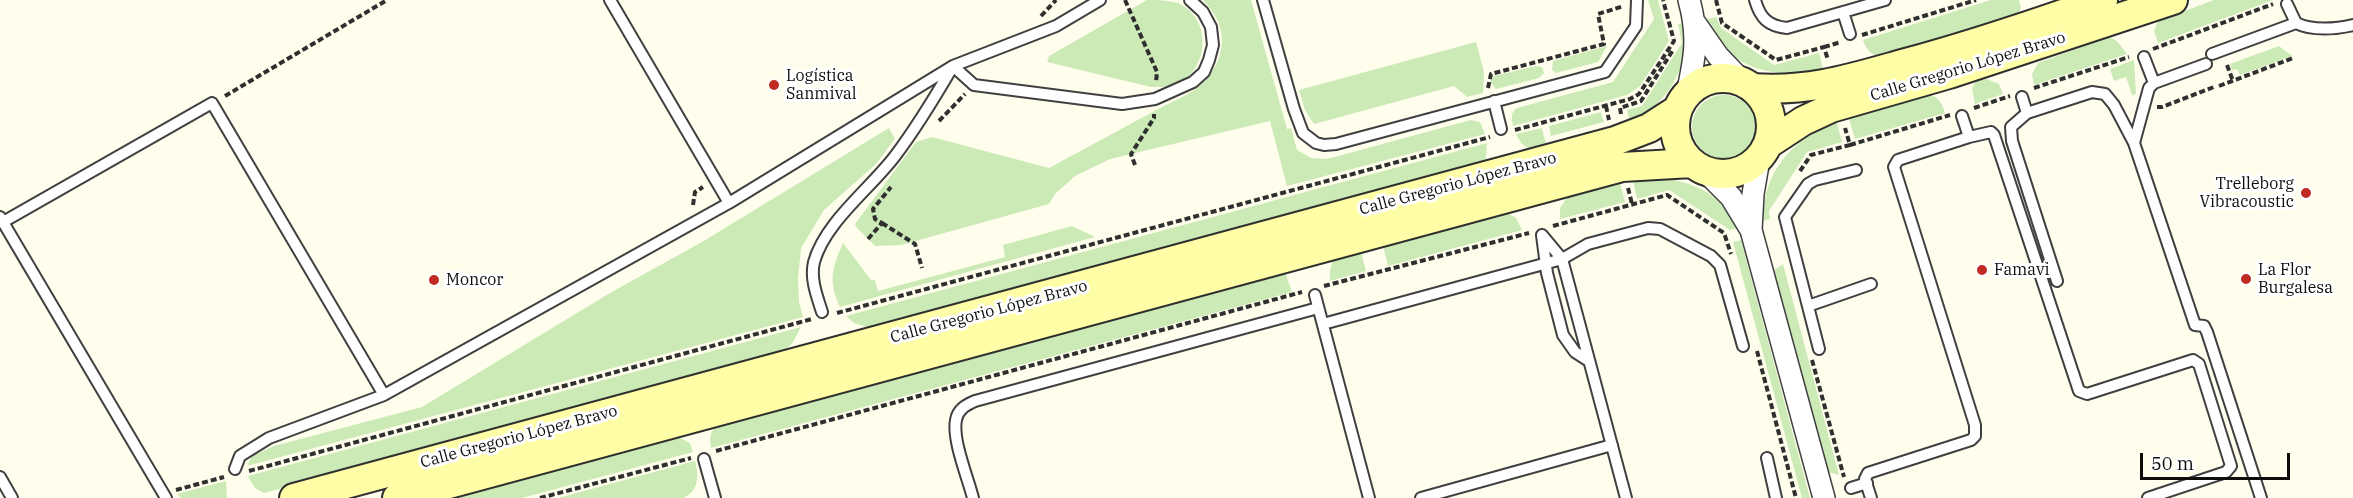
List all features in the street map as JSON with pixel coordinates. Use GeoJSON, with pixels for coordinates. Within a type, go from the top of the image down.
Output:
{"type":"FeatureCollection","features":[{"type":"Feature","properties":{"kind":"main road","name":"Calle Gregorio López Bravo"},"geometry":{"type":"LineString","coordinates":[[1747,85],[1802,89],[1834,83],[1938,54],[2103,0]]}},
{"type":"Feature","properties":{"kind":"main road","name":"Calle Gregorio López Bravo"},"geometry":{"type":"LineString","coordinates":[[1764,151],[1803,121],[1831,108],[1998,59],[2173,0]]}},
{"type":"Feature","properties":{"kind":"main road"},"geometry":{"type":"LineString","coordinates":[[1730,78],[1747,85],[1766,104],[1770,113],[1771,134],[1764,151],[1740,172],[1716,174],[1698,167],[1685,156],[1676,139],[1675,119],[1682,102],[1707,81],[1730,78]]}},
{"type":"Feature","properties":{"kind":"main road","name":"Calle Gregorio López Bravo"},"geometry":{"type":"LineString","coordinates":[[294,498],[984,314],[1627,138],[1649,128],[1682,102]]}},
{"type":"Feature","properties":{"kind":"main road","name":"Calle Gregorio López Bravo"},"geometry":{"type":"LineString","coordinates":[[397,498],[1622,167],[1698,167]]}},
{"type":"Feature","properties":{"kind":"street"},"geometry":{"type":"LineString","coordinates":[[1692,13],[1718,56],[1747,85]]}},
{"type":"Feature","properties":{"kind":"street"},"geometry":{"type":"LineString","coordinates":[[1682,102],[1695,59],[1692,13]]}},
{"type":"Feature","properties":{"kind":"street"},"geometry":{"type":"LineString","coordinates":[[1751,230],[1753,194],[1764,151]]}},
{"type":"Feature","properties":{"kind":"street"},"geometry":{"type":"LineString","coordinates":[[1698,167],[1731,197],[1751,230],[1824,498]]}},
{"type":"Feature","properties":{"kind":"lane"},"geometry":{"type":"LineString","coordinates":[[610,0],[729,203]]}},
{"type":"Feature","properties":{"kind":"lane"},"geometry":{"type":"LineString","coordinates":[[235,469],[240,456],[269,438],[384,395],[729,203],[953,66],[1056,26],[1100,0]]}},
{"type":"Feature","properties":{"kind":"lane"},"geometry":{"type":"LineString","coordinates":[[953,66],[974,85],[1122,104],[1155,99],[1193,82],[1204,72],[1209,60],[1213,45],[1211,27],[1203,12],[1190,0]]}},
{"type":"Feature","properties":{"kind":"lane"},"geometry":{"type":"LineString","coordinates":[[1263,0],[1303,133],[1316,143],[1323,145],[1336,144],[1605,72],[1636,26],[1637,0]]}},
{"type":"Feature","properties":{"kind":"lane"},"geometry":{"type":"LineString","coordinates":[[1755,0],[1758,13],[1765,20],[1773,26],[1787,28],[1885,0]]}},
{"type":"Feature","properties":{"kind":"lane"},"geometry":{"type":"LineString","coordinates":[[2286,2],[2296,23],[2304,27],[2353,25]]}},
{"type":"Feature","properties":{"kind":"lane"},"geometry":{"type":"LineString","coordinates":[[1843,12],[1848,38]]}},
{"type":"Feature","properties":{"kind":"lane"},"geometry":{"type":"LineString","coordinates":[[2212,54],[2296,23]]}},
{"type":"Feature","properties":{"kind":"lane"},"geometry":{"type":"LineString","coordinates":[[2144,55],[2154,83]]}},
{"type":"Feature","properties":{"kind":"lane"},"geometry":{"type":"LineString","coordinates":[[2134,143],[2149,88],[2154,83],[2206,64]]}},
{"type":"Feature","properties":{"kind":"lane"},"geometry":{"type":"LineString","coordinates":[[822,314],[814,283],[814,265],[824,240],[896,155],[920,121],[953,66]]}},
{"type":"Feature","properties":{"kind":"lane"},"geometry":{"type":"LineString","coordinates":[[2057,281],[2012,141],[2011,127],[2027,113],[2092,92],[2105,94],[2114,105],[2134,143],[2194,326],[2204,326],[2207,332],[2261,498]]}},
{"type":"Feature","properties":{"kind":"lane"},"geometry":{"type":"LineString","coordinates":[[2021,95],[2027,113]]}},
{"type":"Feature","properties":{"kind":"lane"},"geometry":{"type":"LineString","coordinates":[[1494,101],[1505,131]]}},
{"type":"Feature","properties":{"kind":"lane"},"geometry":{"type":"LineString","coordinates":[[165,496],[1,220],[212,103],[384,395]]}},
{"type":"Feature","properties":{"kind":"lane"},"geometry":{"type":"LineString","coordinates":[[1965,112],[1968,137]]}},
{"type":"Feature","properties":{"kind":"lane"},"geometry":{"type":"LineString","coordinates":[[1871,498],[1866,475],[1868,473],[1971,440],[1975,436],[1975,425],[1894,167],[1898,160],[1968,137],[1991,132],[1994,135],[2079,391],[2087,394],[2193,360],[2199,364],[2231,466],[2226,472],[2148,498]]}},
{"type":"Feature","properties":{"kind":"lane"},"geometry":{"type":"LineString","coordinates":[[1819,349],[1790,250],[1785,217],[1808,184],[1815,180],[1856,170]]}},
{"type":"Feature","properties":{"kind":"lane"},"geometry":{"type":"LineString","coordinates":[[1323,324],[1546,268],[1588,244],[1636,230],[1660,229],[1711,256],[1720,265],[1743,346]]}},
{"type":"Feature","properties":{"kind":"lane"},"geometry":{"type":"LineString","coordinates":[[1589,360],[1575,352],[1563,335],[1546,268],[1542,235],[1562,260],[1612,445],[1626,498]]}},
{"type":"Feature","properties":{"kind":"lane"},"geometry":{"type":"LineString","coordinates":[[1808,306],[1871,284]]}},
{"type":"Feature","properties":{"kind":"lane"},"geometry":{"type":"LineString","coordinates":[[1314,295],[1370,498]]}},
{"type":"Feature","properties":{"kind":"lane"},"geometry":{"type":"LineString","coordinates":[[973,498],[958,441],[956,420],[963,406],[1318,308]]}},
{"type":"Feature","properties":{"kind":"lane"},"geometry":{"type":"LineString","coordinates":[[1421,498],[1612,445]]}},
{"type":"Feature","properties":{"kind":"lane"},"geometry":{"type":"LineString","coordinates":[[1767,458],[1776,498]]}},
{"type":"Feature","properties":{"kind":"lane"},"geometry":{"type":"LineString","coordinates":[[704,459],[715,498]]}},
{"type":"Feature","properties":{"kind":"lane"},"geometry":{"type":"LineString","coordinates":[[0,477],[12,498]]}},
{"type":"Feature","properties":{"kind":"lane"},"geometry":{"type":"LineString","coordinates":[[1851,488],[1867,483]]}},
{"type":"Feature","properties":{"kind":"path"},"geometry":{"type":"LineString","coordinates":[[212,103],[387,0]]}},
{"type":"Feature","properties":{"kind":"path"},"geometry":{"type":"LineString","coordinates":[[1016,42],[1056,0]]}},
{"type":"Feature","properties":{"kind":"path"},"geometry":{"type":"LineString","coordinates":[[1125,0],[1157,72],[1154,118],[1131,154],[1135,165]]}},
{"type":"Feature","properties":{"kind":"path"},"geometry":{"type":"LineString","coordinates":[[1488,89],[1491,74],[1604,44],[1598,14],[1625,5],[1625,0]]}},
{"type":"Feature","properties":{"kind":"path"},"geometry":{"type":"LineString","coordinates":[[834,314],[1630,99],[1639,94],[1674,41],[1663,0]]}},
{"type":"Feature","properties":{"kind":"path"},"geometry":{"type":"LineString","coordinates":[[1824,47],[1976,0]]}},
{"type":"Feature","properties":{"kind":"path"},"geometry":{"type":"LineString","coordinates":[[2144,55],[2286,2]]}},
{"type":"Feature","properties":{"kind":"path"},"geometry":{"type":"LineString","coordinates":[[1627,138],[1620,108],[1641,101],[1679,42],[1673,21],[1692,13],[1718,9]]}},
{"type":"Feature","properties":{"kind":"path"},"geometry":{"type":"LineString","coordinates":[[2032,89],[2132,56]]}},
{"type":"Feature","properties":{"kind":"path"},"geometry":{"type":"LineString","coordinates":[[2219,86],[2293,58]]}},
{"type":"Feature","properties":{"kind":"path"},"geometry":{"type":"LineString","coordinates":[[2227,65],[2234,81]]}},
{"type":"Feature","properties":{"kind":"path"},"geometry":{"type":"LineString","coordinates":[[937,123],[974,85]]}},
{"type":"Feature","properties":{"kind":"path"},"geometry":{"type":"LineString","coordinates":[[1850,145],[2021,95]]}},
{"type":"Feature","properties":{"kind":"path"},"geometry":{"type":"LineString","coordinates":[[690,225],[695,192],[703,188],[697,177]]}},
{"type":"Feature","properties":{"kind":"path"},"geometry":{"type":"LineString","coordinates":[[895,182],[873,209],[875,219],[915,244],[922,268]]}},
{"type":"Feature","properties":{"kind":"path"},"geometry":{"type":"LineString","coordinates":[[868,239],[882,223]]}},
{"type":"Feature","properties":{"kind":"path"},"geometry":{"type":"LineString","coordinates":[[247,471],[822,314]]}},
{"type":"Feature","properties":{"kind":"path"},"geometry":{"type":"LineString","coordinates":[[165,496],[225,477]]}},
{"type":"Feature","properties":{"kind":"green space"},"geometry":{"type":"Polygon","coordinates":[[[1147,0],[1180,4],[1198,21],[1202,32],[1201,56],[1188,77],[1178,84],[1168,87],[1151,87],[1047,62],[1049,56],[1147,0]]]}},
{"type":"Feature","properties":{"kind":"green space"},"geometry":{"type":"Polygon","coordinates":[[[1203,0],[1251,0],[1287,129],[1291,128],[1297,150],[1311,158],[1327,159],[1471,120],[1480,122],[1485,134],[1287,186],[1270,121],[1110,159],[1075,176],[1055,194],[1049,204],[901,245],[875,246],[856,227],[855,224],[916,142],[932,137],[1049,168],[1185,96],[1205,81],[1213,71],[1221,50],[1221,29],[1217,19],[1203,0]]]}},
{"type":"Feature","properties":{"kind":"green space"},"geometry":{"type":"Polygon","coordinates":[[[1648,0],[1658,0],[1669,41],[1640,86],[1627,95],[1513,126],[1512,114],[1517,108],[1613,82],[1654,19],[1648,0]]]}},
{"type":"Feature","properties":{"kind":"green space"},"geometry":{"type":"Polygon","coordinates":[[[1991,0],[2019,0],[2021,7],[2018,14],[2014,16],[1885,56],[1871,52],[1863,40],[1991,0]]]}},
{"type":"Feature","properties":{"kind":"green space"},"geometry":{"type":"Polygon","coordinates":[[[2214,0],[2273,0],[2158,43],[2154,31],[2158,21],[2214,0]]]}},
{"type":"Feature","properties":{"kind":"green space"},"geometry":{"type":"Polygon","coordinates":[[[1716,17],[1721,28],[1774,65],[1819,53],[1824,73],[1770,71],[1740,61],[1727,51],[1716,37],[1707,19],[1716,17]]]}},
{"type":"Feature","properties":{"kind":"green space"},"geometry":{"type":"Polygon","coordinates":[[[1684,23],[1684,54],[1674,82],[1655,105],[1630,123],[1627,110],[1642,106],[1682,43],[1678,24],[1684,23]]]}},
{"type":"Feature","properties":{"kind":"green space"},"geometry":{"type":"Polygon","coordinates":[[[2109,37],[2117,41],[2127,54],[2034,85],[2032,74],[2038,63],[2109,37]]]}},
{"type":"Feature","properties":{"kind":"green space"},"geometry":{"type":"Polygon","coordinates":[[[1476,42],[1484,72],[1483,93],[1467,97],[1454,86],[1314,124],[1305,110],[1299,90],[1476,42]]]}},
{"type":"Feature","properties":{"kind":"green space"},"geometry":{"type":"Polygon","coordinates":[[[1607,46],[1598,62],[1556,73],[1552,70],[1553,61],[1607,46]]]}},
{"type":"Feature","properties":{"kind":"green space"},"geometry":{"type":"Polygon","coordinates":[[[2279,46],[2292,56],[2240,75],[2237,69],[2232,70],[2230,64],[2279,46]]]}},
{"type":"Feature","properties":{"kind":"green space"},"geometry":{"type":"Polygon","coordinates":[[[2134,60],[2136,94],[2132,95],[2126,77],[2114,81],[2110,69],[2134,60]]]}},
{"type":"Feature","properties":{"kind":"green space"},"geometry":{"type":"Polygon","coordinates":[[[1536,66],[1542,67],[1544,73],[1539,78],[1496,89],[1490,82],[1494,76],[1536,66]]]}},
{"type":"Feature","properties":{"kind":"green space"},"geometry":{"type":"Polygon","coordinates":[[[1987,79],[1999,84],[2003,94],[1975,104],[1972,88],[1976,81],[1987,79]]]}},
{"type":"Feature","properties":{"kind":"green space"},"geometry":{"type":"Polygon","coordinates":[[[1724,95],[1742,101],[1750,109],[1756,127],[1750,145],[1742,153],[1724,159],[1706,153],[1698,145],[1692,127],[1698,109],[1706,101],[1724,95]]]}},
{"type":"Feature","properties":{"kind":"green space"},"geometry":{"type":"Polygon","coordinates":[[[1929,95],[1940,101],[1945,113],[1855,139],[1849,119],[1929,95]]]}},
{"type":"Feature","properties":{"kind":"green space"},"geometry":{"type":"Polygon","coordinates":[[[1601,112],[1604,122],[1551,136],[1549,126],[1601,112]]]}},
{"type":"Feature","properties":{"kind":"green space"},"geometry":{"type":"Polygon","coordinates":[[[1837,123],[1842,142],[1807,152],[1769,211],[1770,219],[1762,221],[1768,187],[1783,159],[1806,138],[1837,123]]]}},
{"type":"Feature","properties":{"kind":"green space"},"geometry":{"type":"Polygon","coordinates":[[[889,128],[895,139],[876,164],[824,210],[801,248],[798,279],[799,302],[803,317],[247,466],[252,456],[274,446],[422,407],[610,293],[702,242],[889,128]]]}},
{"type":"Feature","properties":{"kind":"green space"},"geometry":{"type":"Polygon","coordinates":[[[1542,128],[1547,148],[1528,148],[1516,134],[1542,128]]]}},
{"type":"Feature","properties":{"kind":"green space"},"geometry":{"type":"Polygon","coordinates":[[[1487,143],[1486,158],[1483,162],[870,328],[854,323],[846,316],[1487,143]]]}},
{"type":"Feature","properties":{"kind":"green space"},"geometry":{"type":"Polygon","coordinates":[[[1663,178],[1698,187],[1707,192],[1723,207],[1737,228],[1730,230],[1669,190],[1637,199],[1633,180],[1663,178]]]}},
{"type":"Feature","properties":{"kind":"green space"},"geometry":{"type":"Polygon","coordinates":[[[1620,183],[1625,202],[1560,219],[1560,208],[1568,196],[1620,183]]]}},
{"type":"Feature","properties":{"kind":"green space"},"geometry":{"type":"Polygon","coordinates":[[[1507,213],[1516,218],[1522,230],[1388,266],[1383,246],[1507,213]]]}},
{"type":"Feature","properties":{"kind":"green space"},"geometry":{"type":"Polygon","coordinates":[[[1072,226],[1095,237],[840,307],[836,298],[833,282],[834,267],[843,243],[871,280],[875,280],[878,291],[1005,257],[1003,245],[1072,226]]]}},
{"type":"Feature","properties":{"kind":"green space"},"geometry":{"type":"Polygon","coordinates":[[[1741,240],[1810,498],[1802,498],[1733,242],[1741,240]]]}},
{"type":"Feature","properties":{"kind":"green space"},"geometry":{"type":"Polygon","coordinates":[[[1361,252],[1366,271],[1330,281],[1333,259],[1361,252]]]}},
{"type":"Feature","properties":{"kind":"green space"},"geometry":{"type":"Polygon","coordinates":[[[1783,264],[1839,475],[1828,472],[1774,270],[1783,264]]]}},
{"type":"Feature","properties":{"kind":"green space"},"geometry":{"type":"Polygon","coordinates":[[[1285,272],[1292,292],[711,448],[711,435],[718,425],[1285,272]]]}},
{"type":"Feature","properties":{"kind":"green space"},"geometry":{"type":"Polygon","coordinates":[[[801,327],[792,344],[778,355],[264,493],[255,488],[248,476],[801,327]]]}},
{"type":"Feature","properties":{"kind":"green space"},"geometry":{"type":"Polygon","coordinates":[[[676,436],[690,443],[693,452],[522,498],[446,498],[676,436]]]}},
{"type":"Feature","properties":{"kind":"green space"},"geometry":{"type":"Polygon","coordinates":[[[695,461],[697,472],[695,487],[683,498],[558,498],[695,461]]]}},
{"type":"Feature","properties":{"kind":"green space"},"geometry":{"type":"Polygon","coordinates":[[[226,481],[227,498],[181,498],[177,494],[226,481]]]}},
{"type":"Feature","properties":{"kind":"place","name":"Logística Sanmival"},"geometry":{"type":"Point","coordinates":[774,85]}},
{"type":"Feature","properties":{"kind":"place","name":"Trelleborg Vibracoustic"},"geometry":{"type":"Point","coordinates":[2306,193]}},
{"type":"Feature","properties":{"kind":"place","name":"Famavi"},"geometry":{"type":"Point","coordinates":[1982,270]}},
{"type":"Feature","properties":{"kind":"place","name":"La Flor Burgalesa"},"geometry":{"type":"Point","coordinates":[2246,279]}},
{"type":"Feature","properties":{"kind":"place","name":"Moncor"},"geometry":{"type":"Point","coordinates":[434,280]}}]}
